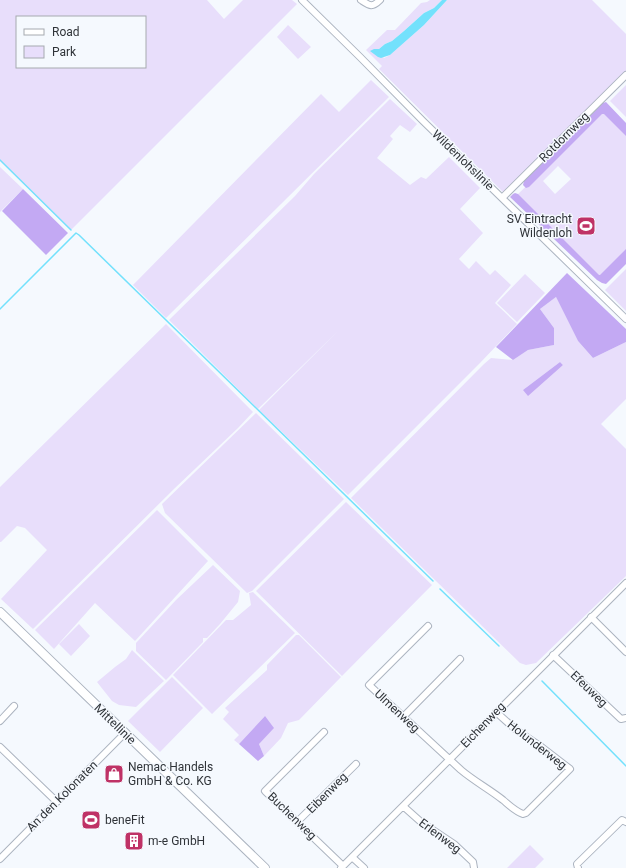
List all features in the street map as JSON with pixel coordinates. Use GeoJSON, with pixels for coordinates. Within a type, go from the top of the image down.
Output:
{"type":"FeatureCollection","features":[{"type":"Feature","properties":{"kind":"street","name":"Wildenlohslinie"},"geometry":{"type":"LineString","coordinates":[[302,0],[423,122],[626,319]]}},
{"type":"Feature","properties":{"kind":"street"},"geometry":{"type":"LineString","coordinates":[[361,0],[371,6],[380,0]]}},
{"type":"Feature","properties":{"kind":"street","name":"Rotdornweg"},"geometry":{"type":"LineString","coordinates":[[502,198],[626,75]]}},
{"type":"Feature","properties":{"kind":"street","name":"Eichenweg"},"geometry":{"type":"LineString","coordinates":[[342,867],[626,583]]}},
{"type":"Feature","properties":{"kind":"street","name":"Mittellinie"},"geometry":{"type":"LineString","coordinates":[[0,612],[265,868]]}},
{"type":"Feature","properties":{"kind":"street"},"geometry":{"type":"LineString","coordinates":[[591,617],[626,652]]}},
{"type":"Feature","properties":{"kind":"street","name":"Ulmenweg"},"geometry":{"type":"LineString","coordinates":[[428,626],[369,685],[450,760]]}},
{"type":"Feature","properties":{"kind":"street","name":"Efeuweg"},"geometry":{"type":"LineString","coordinates":[[554,655],[621,719],[626,718]]}},
{"type":"Feature","properties":{"kind":"street"},"geometry":{"type":"LineString","coordinates":[[403,717],[460,659]]}},
{"type":"Feature","properties":{"kind":"street"},"geometry":{"type":"LineString","coordinates":[[0,721],[14,706]]}},
{"type":"Feature","properties":{"kind":"street","name":"Holunderweg"},"geometry":{"type":"LineString","coordinates":[[450,760],[472,779],[502,799],[518,813],[523,814],[526,813],[570,769],[515,729],[496,712]]}},
{"type":"Feature","properties":{"kind":"street","name":"Buchenweg"},"geometry":{"type":"LineString","coordinates":[[324,732],[265,791],[342,867]]}},
{"type":"Feature","properties":{"kind":"street","name":"An den Kolonaten"},"geometry":{"type":"LineString","coordinates":[[0,859],[125,733]]}},
{"type":"Feature","properties":{"kind":"street"},"geometry":{"type":"LineString","coordinates":[[0,747],[57,802]]}},
{"type":"Feature","properties":{"kind":"street","name":"Eibenweg"},"geometry":{"type":"LineString","coordinates":[[297,822],[356,764]]}},
{"type":"Feature","properties":{"kind":"street","name":"Erlenweg"},"geometry":{"type":"LineString","coordinates":[[403,806],[421,822],[459,849],[473,862],[474,868]]}},
{"type":"Feature","properties":{"kind":"street"},"geometry":{"type":"LineString","coordinates":[[578,868],[577,864],[622,820],[626,822]]}},
{"type":"Feature","properties":{"kind":"street"},"geometry":{"type":"LineString","coordinates":[[352,857],[364,868]]}},
{"type":"Feature","properties":{"kind":"green space"},"geometry":{"type":"Polygon","coordinates":[[[0,0],[207,0],[224,19],[243,0],[292,0],[297,4],[71,230],[0,161],[0,0]]]}},
{"type":"Feature","properties":{"kind":"green space"},"geometry":{"type":"Polygon","coordinates":[[[430,0],[442,0],[434,8],[424,13],[392,41],[376,50],[384,58],[390,55],[424,25],[447,0],[592,0],[626,34],[626,71],[503,192],[379,69],[382,66],[366,50],[387,30],[395,30],[421,3],[430,0]]]}},
{"type":"Feature","properties":{"kind":"green space"},"geometry":{"type":"Polygon","coordinates":[[[288,25],[311,47],[298,59],[277,37],[288,25]]]}},
{"type":"Feature","properties":{"kind":"green space"},"geometry":{"type":"Polygon","coordinates":[[[371,80],[389,97],[166,318],[133,285],[321,94],[339,112],[371,80]]]}},
{"type":"Feature","properties":{"kind":"green space"},"geometry":{"type":"Polygon","coordinates":[[[626,85],[626,117],[610,101],[626,85]]]}},
{"type":"Feature","properties":{"kind":"green space"},"geometry":{"type":"Polygon","coordinates":[[[390,99],[417,124],[410,132],[400,125],[390,136],[393,139],[377,158],[410,185],[421,177],[426,179],[449,157],[480,188],[460,209],[483,233],[459,259],[469,269],[476,261],[490,275],[495,270],[511,285],[495,303],[517,324],[348,495],[259,410],[338,331],[258,409],[169,320],[295,196],[314,174],[390,99]]]}},
{"type":"Feature","properties":{"kind":"green space","name":"SV Eintracht Wildenloh"},"geometry":{"type":"Polygon","coordinates":[[[605,110],[626,132],[626,256],[601,281],[516,196],[605,110]],[[558,166],[543,181],[555,194],[571,179],[558,166]]]}},
{"type":"Feature","properties":{"kind":"green space"},"geometry":{"type":"Polygon","coordinates":[[[0,167],[23,189],[0,212],[0,167]]]}},
{"type":"Feature","properties":{"kind":"green space"},"geometry":{"type":"Polygon","coordinates":[[[626,269],[626,311],[605,290],[626,269]]]}},
{"type":"Feature","properties":{"kind":"green space"},"geometry":{"type":"Polygon","coordinates":[[[525,274],[545,293],[517,322],[497,303],[525,274]]]}},
{"type":"Feature","properties":{"kind":"green space"},"geometry":{"type":"Polygon","coordinates":[[[556,297],[578,341],[593,358],[626,342],[626,399],[601,424],[626,449],[626,576],[536,663],[526,665],[520,663],[351,498],[491,358],[513,360],[528,350],[554,345],[554,328],[540,309],[556,297]],[[560,362],[523,390],[563,365],[560,362]]]}},
{"type":"Feature","properties":{"kind":"green space"},"geometry":{"type":"Polygon","coordinates":[[[166,324],[253,412],[33,629],[1,599],[47,550],[25,528],[17,526],[0,542],[0,487],[166,324]]]}},
{"type":"Feature","properties":{"kind":"green space"},"geometry":{"type":"Polygon","coordinates":[[[256,413],[344,499],[252,591],[247,593],[165,513],[162,504],[256,413]]]}},
{"type":"Feature","properties":{"kind":"green space"},"geometry":{"type":"Polygon","coordinates":[[[346,502],[432,585],[342,676],[256,591],[346,502]]]}},
{"type":"Feature","properties":{"kind":"green space"},"geometry":{"type":"Polygon","coordinates":[[[157,510],[208,561],[135,641],[95,603],[54,649],[35,630],[157,510]]]}},
{"type":"Feature","properties":{"kind":"green space"},"geometry":{"type":"Polygon","coordinates":[[[213,565],[240,591],[238,602],[220,624],[207,638],[203,638],[203,642],[166,680],[136,651],[136,643],[176,600],[213,565]]]}},
{"type":"Feature","properties":{"kind":"green space"},"geometry":{"type":"Polygon","coordinates":[[[253,592],[295,633],[212,714],[173,675],[226,620],[233,620],[251,605],[249,593],[253,592]]]}},
{"type":"Feature","properties":{"kind":"green space"},"geometry":{"type":"Polygon","coordinates":[[[79,624],[90,636],[71,656],[59,644],[79,624]]]}},
{"type":"Feature","properties":{"kind":"green space"},"geometry":{"type":"Polygon","coordinates":[[[296,635],[299,635],[341,677],[299,720],[288,723],[281,738],[264,756],[259,744],[265,716],[239,744],[234,740],[239,735],[223,719],[229,712],[225,708],[267,670],[267,665],[296,635]]]}},
{"type":"Feature","properties":{"kind":"green space"},"geometry":{"type":"Polygon","coordinates":[[[132,650],[164,681],[136,707],[119,705],[112,701],[97,682],[126,659],[132,650]]]}},
{"type":"Feature","properties":{"kind":"green space"},"geometry":{"type":"Polygon","coordinates":[[[172,677],[203,708],[160,752],[128,721],[172,677]]]}},
{"type":"Feature","properties":{"kind":"green space"},"geometry":{"type":"Polygon","coordinates":[[[530,845],[544,859],[535,868],[507,868],[530,845]]]}},
{"type":"Feature","properties":{"kind":"shaded area"},"geometry":{"type":"Polygon","coordinates":[[[606,102],[626,123],[626,136],[604,114],[602,114],[529,187],[526,188],[523,185],[524,181],[603,103],[606,102]]]}},
{"type":"Feature","properties":{"kind":"shaded area"},"geometry":{"type":"Polygon","coordinates":[[[23,189],[68,233],[46,255],[2,211],[23,189]]]}},
{"type":"Feature","properties":{"kind":"shaded area"},"geometry":{"type":"Polygon","coordinates":[[[515,193],[518,194],[599,275],[626,249],[626,264],[606,284],[597,280],[510,197],[515,193]]]}},
{"type":"Feature","properties":{"kind":"shaded area"},"geometry":{"type":"Polygon","coordinates":[[[567,273],[626,329],[626,342],[593,358],[578,341],[556,297],[540,309],[554,328],[554,345],[528,350],[513,360],[496,347],[567,273]]]}},
{"type":"Feature","properties":{"kind":"shaded area"},"geometry":{"type":"Polygon","coordinates":[[[560,362],[563,365],[528,396],[523,390],[560,362]]]}},
{"type":"Feature","properties":{"kind":"shaded area"},"geometry":{"type":"Polygon","coordinates":[[[265,716],[274,728],[259,744],[264,756],[258,761],[239,744],[265,716]]]}},
{"type":"Feature","properties":{"kind":"water"},"geometry":{"type":"Polygon","coordinates":[[[442,0],[447,0],[424,25],[390,55],[381,58],[370,51],[379,49],[392,41],[424,13],[434,8],[442,0]]]}},
{"type":"Feature","properties":{"kind":"waterway"},"geometry":{"type":"LineString","coordinates":[[0,160],[71,230]]}},
{"type":"Feature","properties":{"kind":"waterway"},"geometry":{"type":"LineString","coordinates":[[0,309],[76,233],[433,581]]}},
{"type":"Feature","properties":{"kind":"waterway"},"geometry":{"type":"LineString","coordinates":[[440,589],[499,646]]}},
{"type":"Feature","properties":{"kind":"waterway"},"geometry":{"type":"LineString","coordinates":[[542,681],[626,766]]}},
{"type":"Feature","properties":{"kind":"place","name":"SV Eintracht Wildenloh"},"geometry":{"type":"Point","coordinates":[586,226]}},
{"type":"Feature","properties":{"kind":"place","name":"Nemac Handels GmbH & Co. KG"},"geometry":{"type":"Point","coordinates":[114,774]}},
{"type":"Feature","properties":{"kind":"place","name":"beneFit"},"geometry":{"type":"Point","coordinates":[91,820]}},
{"type":"Feature","properties":{"kind":"place","name":"m-e GmbH"},"geometry":{"type":"Point","coordinates":[134,841]}}]}
